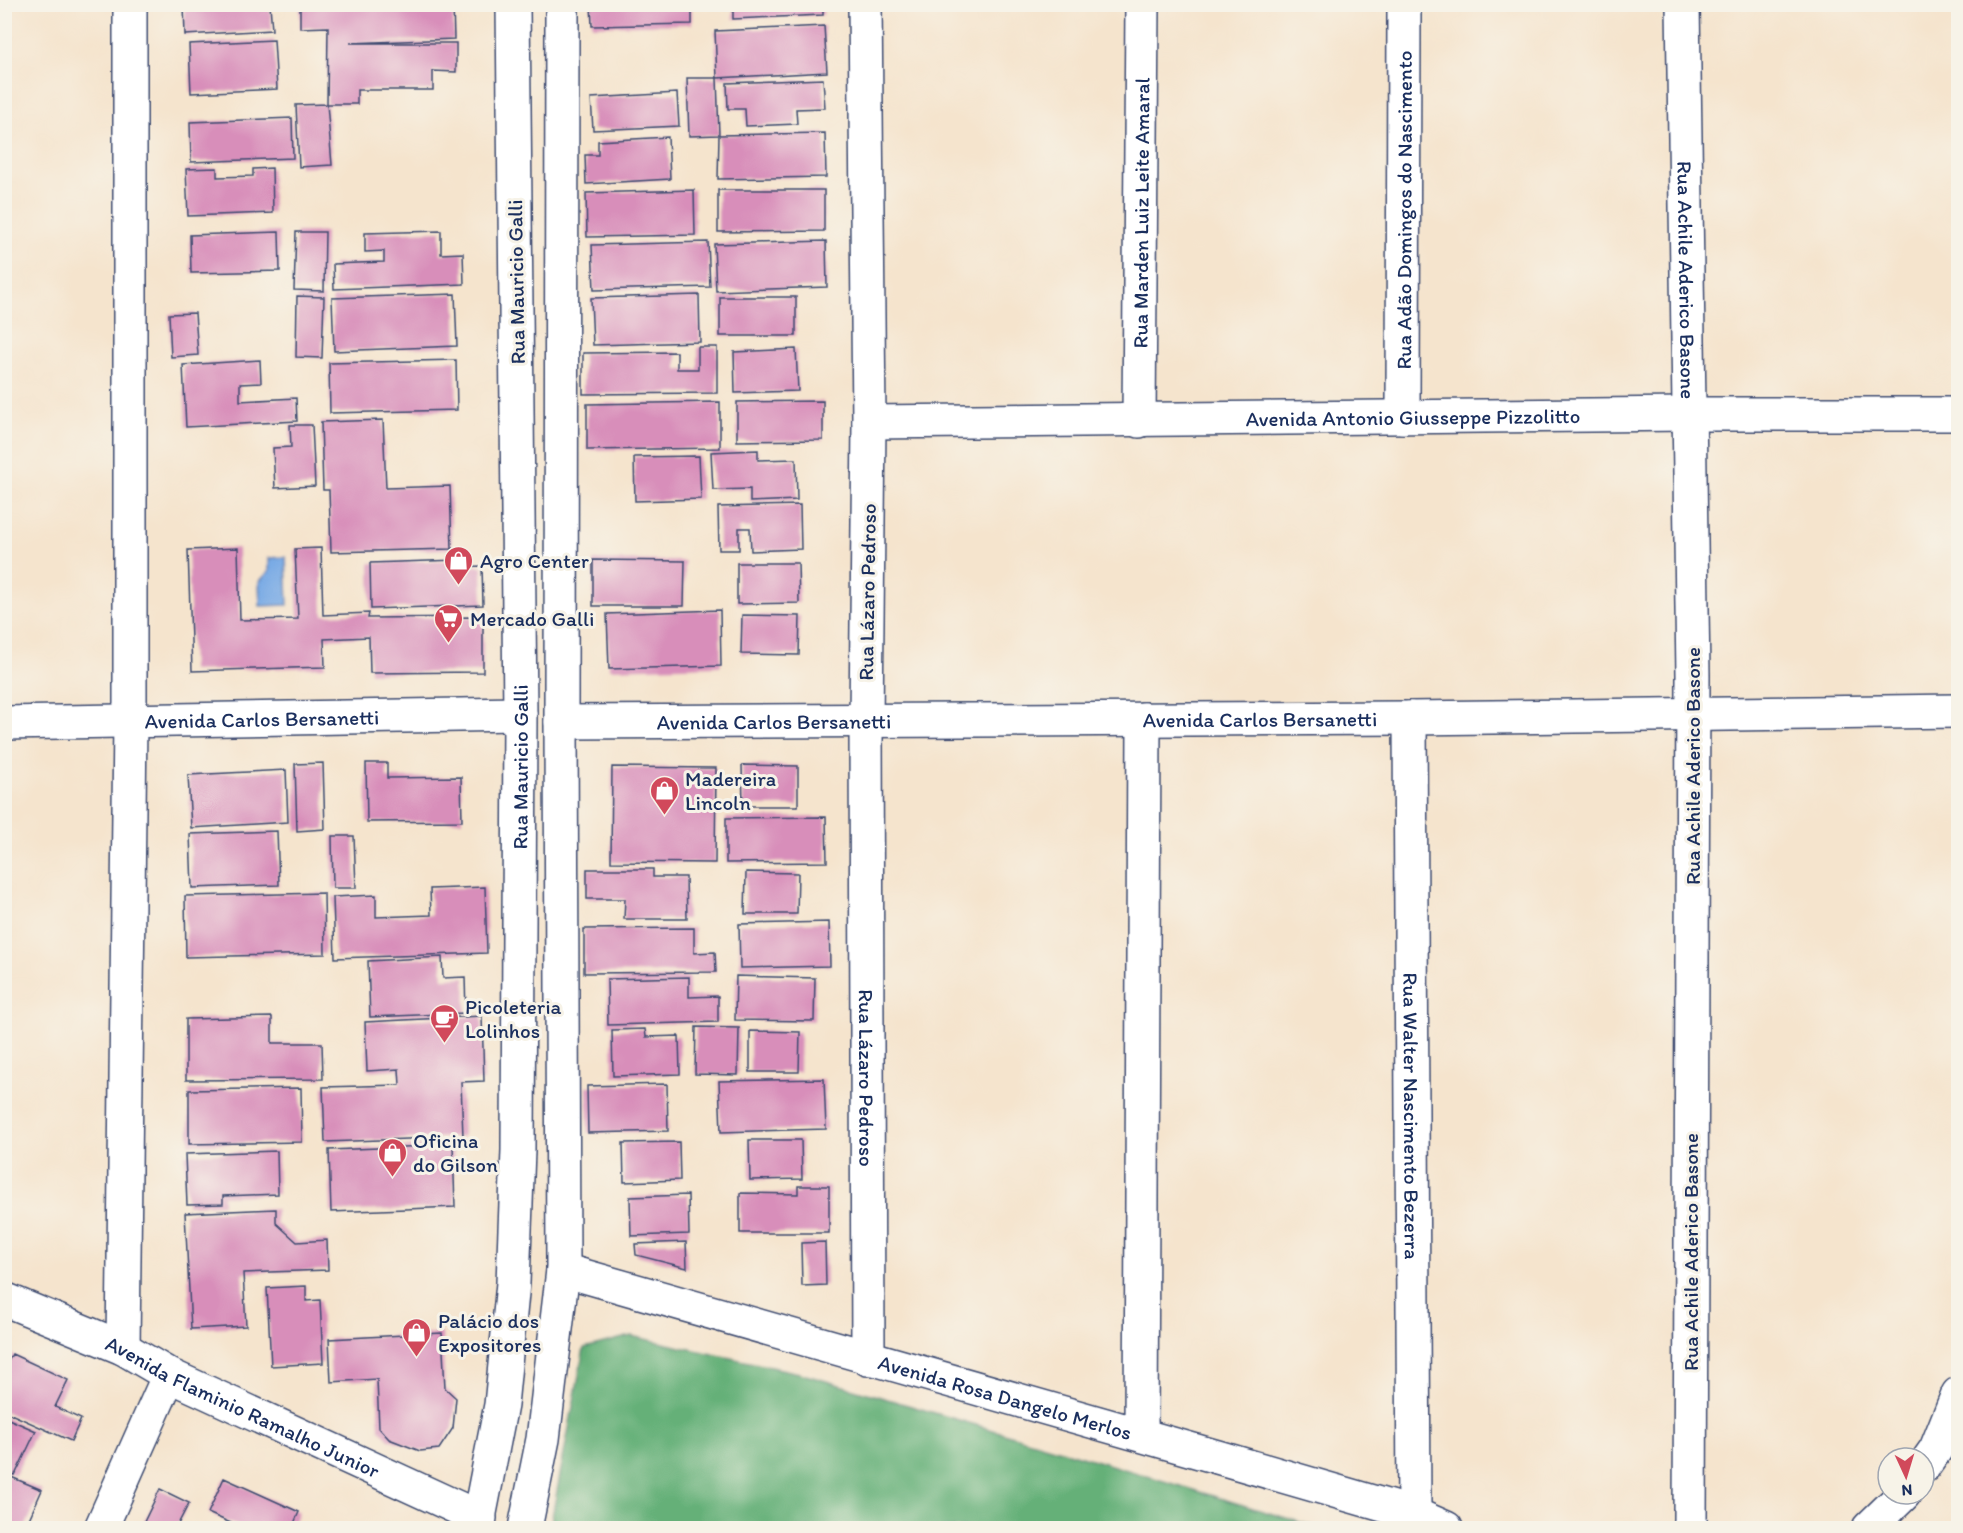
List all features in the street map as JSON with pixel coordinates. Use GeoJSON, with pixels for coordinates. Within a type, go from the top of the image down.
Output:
{"type":"FeatureCollection","features":[{"type":"Feature","properties":{"kind":"street"},"geometry":{"type":"LineString","coordinates":[[123,1348],[130,721],[130,4]]}},
{"type":"Feature","properties":{"kind":"street","name":"Rua Mauricio Galli"},"geometry":{"type":"LineString","coordinates":[[478,1523],[501,1406],[513,1283],[518,1150],[520,714],[513,4]]}},
{"type":"Feature","properties":{"kind":"street","name":"Rua Mauricio Galli"},"geometry":{"type":"LineString","coordinates":[[525,1528],[543,1439],[563,1270],[562,4]]}},
{"type":"Feature","properties":{"kind":"street","name":"Rua Lázaro Pedroso"},"geometry":{"type":"LineString","coordinates":[[865,4],[869,422],[866,721],[868,1359]]}},
{"type":"Feature","properties":{"kind":"street","name":"Rua Marden Luiz Leite Amaral"},"geometry":{"type":"LineString","coordinates":[[1139,421],[1142,4]]}},
{"type":"Feature","properties":{"kind":"street","name":"Rua Adão Domingos do Nascimento"},"geometry":{"type":"LineString","coordinates":[[1403,417],[1404,4]]}},
{"type":"Feature","properties":{"kind":"street","name":"Rua Achile Aderico Basone"},"geometry":{"type":"LineString","coordinates":[[1683,4],[1693,675],[1690,1528]]}},
{"type":"Feature","properties":{"kind":"street","name":"Avenida Antonio Giusseppe Pizzolitto"},"geometry":{"type":"LineString","coordinates":[[869,422],[1690,414],[1959,414]]}},
{"type":"Feature","properties":{"kind":"street","name":"Avenida Carlos Bersanetti"},"geometry":{"type":"LineString","coordinates":[[561,722],[1410,718],[1959,711]]}},
{"type":"Feature","properties":{"kind":"street","name":"Avenida Carlos Bersanetti"},"geometry":{"type":"LineString","coordinates":[[4,723],[520,714]]}},
{"type":"Feature","properties":{"kind":"street","name":"Rua Walter Nascimento Bezerra"},"geometry":{"type":"LineString","coordinates":[[1410,718],[1414,1514]]}},
{"type":"Feature","properties":{"kind":"street"},"geometry":{"type":"LineString","coordinates":[[1141,1434],[1144,719]]}},
{"type":"Feature","properties":{"kind":"street","name":"Avenida Rosa Dangelo Merlos"},"geometry":{"type":"LineString","coordinates":[[563,1270],[868,1359],[1141,1434],[1414,1514],[1446,1528]]}},
{"type":"Feature","properties":{"kind":"street","name":"Avenida Flaminio Ramalho Junior"},"geometry":{"type":"LineString","coordinates":[[4,1299],[123,1348],[169,1375],[478,1523]]}},
{"type":"Feature","properties":{"kind":"street"},"geometry":{"type":"LineString","coordinates":[[101,1528],[169,1375]]}},
{"type":"Feature","properties":{"kind":"street"},"geometry":{"type":"LineString","coordinates":[[1936,1449],[1959,1394]]}},
{"type":"Feature","properties":{"kind":"street"},"geometry":{"type":"LineString","coordinates":[[1869,1528],[1892,1506]]}},
{"type":"Feature","properties":{"kind":"green space"},"geometry":{"type":"Polygon","coordinates":[[[631,1336],[799,1373],[1319,1528],[550,1528],[584,1348],[631,1336]]]}},
{"type":"Feature","properties":{"kind":"water"},"geometry":{"type":"Polygon","coordinates":[[[286,557],[288,605],[260,606],[259,582],[269,571],[269,558],[286,557]]]}},
{"type":"Feature","properties":{"kind":"building"},"geometry":{"type":"Polygon","coordinates":[[[300,4],[453,4],[454,39],[350,43],[456,43],[456,72],[433,71],[433,90],[357,90],[357,104],[327,104],[328,27],[300,28],[300,4]]]}},
{"type":"Feature","properties":{"kind":"building"},"geometry":{"type":"Polygon","coordinates":[[[591,4],[692,4],[692,24],[592,26],[591,4]]]}},
{"type":"Feature","properties":{"kind":"building"},"geometry":{"type":"Polygon","coordinates":[[[733,4],[823,4],[823,15],[733,19],[733,4]]]}},
{"type":"Feature","properties":{"kind":"building"},"geometry":{"type":"Polygon","coordinates":[[[184,5],[270,5],[272,30],[185,35],[184,5]]]}},
{"type":"Feature","properties":{"kind":"building"},"geometry":{"type":"Polygon","coordinates":[[[824,26],[827,72],[717,78],[715,31],[824,26]]]}},
{"type":"Feature","properties":{"kind":"building"},"geometry":{"type":"Polygon","coordinates":[[[274,40],[277,89],[191,93],[189,44],[274,40]]]}},
{"type":"Feature","properties":{"kind":"building"},"geometry":{"type":"Polygon","coordinates":[[[687,78],[717,78],[719,135],[689,136],[687,78]]]}},
{"type":"Feature","properties":{"kind":"building"},"geometry":{"type":"Polygon","coordinates":[[[823,79],[825,108],[796,109],[797,124],[746,126],[745,109],[728,109],[727,83],[823,79]]]}},
{"type":"Feature","properties":{"kind":"building"},"geometry":{"type":"Polygon","coordinates":[[[677,93],[679,126],[593,130],[591,98],[677,93]]]}},
{"type":"Feature","properties":{"kind":"building"},"geometry":{"type":"Polygon","coordinates":[[[327,104],[332,165],[299,167],[296,105],[327,104]]]}},
{"type":"Feature","properties":{"kind":"building"},"geometry":{"type":"Polygon","coordinates":[[[292,118],[293,158],[191,162],[190,122],[292,118]]]}},
{"type":"Feature","properties":{"kind":"building"},"geometry":{"type":"Polygon","coordinates":[[[825,133],[826,177],[718,179],[719,135],[825,133]]]}},
{"type":"Feature","properties":{"kind":"building"},"geometry":{"type":"Polygon","coordinates":[[[668,137],[670,179],[586,184],[585,155],[598,155],[598,141],[668,137]]]}},
{"type":"Feature","properties":{"kind":"building"},"geometry":{"type":"Polygon","coordinates":[[[217,168],[217,177],[253,176],[253,169],[272,168],[273,213],[188,216],[186,169],[217,168]]]}},
{"type":"Feature","properties":{"kind":"building"},"geometry":{"type":"Polygon","coordinates":[[[694,190],[695,235],[587,237],[586,193],[694,190]]]}},
{"type":"Feature","properties":{"kind":"building"},"geometry":{"type":"Polygon","coordinates":[[[718,190],[824,190],[824,231],[718,232],[718,190]]]}},
{"type":"Feature","properties":{"kind":"building"},"geometry":{"type":"Polygon","coordinates":[[[441,231],[441,254],[463,253],[464,284],[334,289],[333,264],[384,262],[384,251],[365,252],[365,233],[441,231]]]}},
{"type":"Feature","properties":{"kind":"building"},"geometry":{"type":"Polygon","coordinates":[[[279,232],[280,271],[191,273],[190,235],[279,232]]]}},
{"type":"Feature","properties":{"kind":"building"},"geometry":{"type":"Polygon","coordinates":[[[296,232],[325,232],[324,291],[294,290],[296,232]]]}},
{"type":"Feature","properties":{"kind":"building"},"geometry":{"type":"Polygon","coordinates":[[[826,241],[827,287],[716,291],[714,244],[826,241]]]}},
{"type":"Feature","properties":{"kind":"building"},"geometry":{"type":"Polygon","coordinates":[[[708,242],[710,287],[594,290],[592,245],[708,242]]]}},
{"type":"Feature","properties":{"kind":"building"},"geometry":{"type":"Polygon","coordinates":[[[455,294],[457,346],[334,351],[332,298],[455,294]]]}},
{"type":"Feature","properties":{"kind":"building"},"geometry":{"type":"Polygon","coordinates":[[[699,295],[700,342],[593,345],[591,298],[699,295]]]}},
{"type":"Feature","properties":{"kind":"building"},"geometry":{"type":"Polygon","coordinates":[[[297,296],[324,297],[322,358],[296,357],[297,296]]]}},
{"type":"Feature","properties":{"kind":"building"},"geometry":{"type":"Polygon","coordinates":[[[720,297],[796,297],[796,336],[720,336],[720,297]]]}},
{"type":"Feature","properties":{"kind":"building"},"geometry":{"type":"Polygon","coordinates":[[[195,313],[198,355],[171,357],[169,314],[195,313]]]}},
{"type":"Feature","properties":{"kind":"building"},"geometry":{"type":"Polygon","coordinates":[[[698,347],[717,347],[717,393],[583,394],[583,353],[677,352],[677,369],[698,369],[698,347]]]}},
{"type":"Feature","properties":{"kind":"building"},"geometry":{"type":"Polygon","coordinates":[[[796,349],[798,391],[735,393],[734,352],[796,349]]]}},
{"type":"Feature","properties":{"kind":"building"},"geometry":{"type":"Polygon","coordinates":[[[260,360],[261,383],[240,384],[240,401],[296,398],[297,421],[186,427],[183,365],[260,360]]]}},
{"type":"Feature","properties":{"kind":"building"},"geometry":{"type":"Polygon","coordinates":[[[456,360],[457,410],[330,413],[329,363],[456,360]]]}},
{"type":"Feature","properties":{"kind":"building"},"geometry":{"type":"Polygon","coordinates":[[[823,401],[823,440],[737,441],[737,402],[823,401]]]}},
{"type":"Feature","properties":{"kind":"building"},"geometry":{"type":"Polygon","coordinates":[[[720,402],[720,448],[587,450],[587,404],[720,402]]]}},
{"type":"Feature","properties":{"kind":"building"},"geometry":{"type":"Polygon","coordinates":[[[383,420],[386,488],[450,486],[452,549],[331,552],[329,490],[323,490],[321,422],[383,420]]]}},
{"type":"Feature","properties":{"kind":"building"},"geometry":{"type":"Polygon","coordinates":[[[290,425],[312,425],[315,486],[275,488],[273,448],[291,447],[290,425]]]}},
{"type":"Feature","properties":{"kind":"building"},"geometry":{"type":"Polygon","coordinates":[[[758,450],[758,460],[796,459],[797,500],[750,502],[750,489],[713,490],[711,452],[758,450]]]}},
{"type":"Feature","properties":{"kind":"building"},"geometry":{"type":"Polygon","coordinates":[[[699,456],[701,499],[635,501],[634,457],[699,456]]]}},
{"type":"Feature","properties":{"kind":"building"},"geometry":{"type":"Polygon","coordinates":[[[800,505],[801,549],[751,551],[750,528],[739,528],[739,550],[719,550],[718,507],[800,505]]]}},
{"type":"Feature","properties":{"kind":"building"},"geometry":{"type":"Polygon","coordinates":[[[238,548],[240,620],[298,619],[295,549],[321,548],[323,615],[369,613],[368,618],[483,617],[483,672],[370,673],[369,637],[324,639],[325,667],[192,671],[188,550],[238,548]]]}},
{"type":"Feature","properties":{"kind":"building"},"geometry":{"type":"Polygon","coordinates":[[[458,560],[458,567],[482,566],[483,605],[371,609],[370,563],[458,560]]]}},
{"type":"Feature","properties":{"kind":"building"},"geometry":{"type":"Polygon","coordinates":[[[593,560],[685,561],[684,606],[593,606],[593,560]]]}},
{"type":"Feature","properties":{"kind":"building"},"geometry":{"type":"Polygon","coordinates":[[[737,563],[798,563],[799,603],[737,604],[737,563]]]}},
{"type":"Feature","properties":{"kind":"building"},"geometry":{"type":"Polygon","coordinates":[[[720,610],[721,666],[609,669],[607,614],[720,610]]]}},
{"type":"Feature","properties":{"kind":"building"},"geometry":{"type":"Polygon","coordinates":[[[742,615],[800,616],[799,655],[741,654],[742,615]]]}},
{"type":"Feature","properties":{"kind":"building"},"geometry":{"type":"Polygon","coordinates":[[[323,763],[325,829],[297,831],[295,764],[323,763]]]}},
{"type":"Feature","properties":{"kind":"building"},"geometry":{"type":"Polygon","coordinates":[[[366,763],[387,763],[387,778],[461,777],[462,821],[367,822],[366,763]]]}},
{"type":"Feature","properties":{"kind":"building"},"geometry":{"type":"Polygon","coordinates":[[[742,765],[798,766],[798,806],[743,806],[742,765]]]}},
{"type":"Feature","properties":{"kind":"building","name":"Madereira Lincoln"},"geometry":{"type":"Polygon","coordinates":[[[612,767],[716,768],[715,863],[611,862],[612,767]]]}},
{"type":"Feature","properties":{"kind":"building"},"geometry":{"type":"Polygon","coordinates":[[[286,770],[288,822],[191,828],[188,775],[286,770]]]}},
{"type":"Feature","properties":{"kind":"building"},"geometry":{"type":"Polygon","coordinates":[[[826,817],[827,862],[726,863],[726,818],[826,817]]]}},
{"type":"Feature","properties":{"kind":"building"},"geometry":{"type":"Polygon","coordinates":[[[277,831],[279,885],[192,888],[190,834],[277,831]]]}},
{"type":"Feature","properties":{"kind":"building"},"geometry":{"type":"Polygon","coordinates":[[[332,836],[354,836],[356,888],[333,888],[332,836]]]}},
{"type":"Feature","properties":{"kind":"building"},"geometry":{"type":"Polygon","coordinates":[[[587,869],[653,869],[653,877],[686,877],[687,919],[624,919],[625,899],[587,899],[587,869]]]}},
{"type":"Feature","properties":{"kind":"building"},"geometry":{"type":"Polygon","coordinates":[[[746,872],[798,873],[797,914],[745,914],[746,872]]]}},
{"type":"Feature","properties":{"kind":"building"},"geometry":{"type":"Polygon","coordinates":[[[485,887],[487,953],[335,958],[333,897],[376,895],[376,917],[431,915],[430,889],[485,887]]]}},
{"type":"Feature","properties":{"kind":"building"},"geometry":{"type":"Polygon","coordinates":[[[324,893],[325,954],[186,957],[185,896],[324,893]]]}},
{"type":"Feature","properties":{"kind":"building"},"geometry":{"type":"Polygon","coordinates":[[[829,922],[830,966],[740,968],[739,924],[829,922]]]}},
{"type":"Feature","properties":{"kind":"building"},"geometry":{"type":"Polygon","coordinates":[[[694,928],[694,953],[715,952],[716,972],[584,973],[584,929],[694,928]]]}},
{"type":"Feature","properties":{"kind":"building"},"geometry":{"type":"Polygon","coordinates":[[[442,957],[443,978],[465,977],[466,1013],[370,1017],[368,961],[442,957]]]}},
{"type":"Feature","properties":{"kind":"building"},"geometry":{"type":"Polygon","coordinates":[[[736,976],[815,978],[814,1021],[735,1020],[736,976]]]}},
{"type":"Feature","properties":{"kind":"building"},"geometry":{"type":"Polygon","coordinates":[[[689,977],[689,997],[718,996],[718,1022],[608,1025],[607,979],[689,977]]]}},
{"type":"Feature","properties":{"kind":"building"},"geometry":{"type":"Polygon","coordinates":[[[482,1016],[484,1081],[461,1082],[463,1137],[325,1142],[323,1087],[400,1085],[399,1069],[367,1071],[365,1022],[482,1016]]]}},
{"type":"Feature","properties":{"kind":"building"},"geometry":{"type":"Polygon","coordinates":[[[272,1017],[272,1043],[322,1043],[323,1079],[186,1080],[186,1019],[272,1017]]]}},
{"type":"Feature","properties":{"kind":"building"},"geometry":{"type":"Polygon","coordinates":[[[696,1027],[739,1028],[738,1075],[695,1074],[696,1027]]]}},
{"type":"Feature","properties":{"kind":"building"},"geometry":{"type":"Polygon","coordinates":[[[645,1029],[646,1037],[679,1036],[680,1074],[613,1076],[612,1030],[645,1029]]]}},
{"type":"Feature","properties":{"kind":"building"},"geometry":{"type":"Polygon","coordinates":[[[750,1031],[800,1032],[799,1072],[750,1072],[750,1031]]]}},
{"type":"Feature","properties":{"kind":"building"},"geometry":{"type":"Polygon","coordinates":[[[824,1079],[826,1129],[721,1132],[719,1081],[824,1079]]]}},
{"type":"Feature","properties":{"kind":"building"},"geometry":{"type":"Polygon","coordinates":[[[667,1084],[668,1131],[588,1133],[587,1086],[667,1084]]]}},
{"type":"Feature","properties":{"kind":"building"},"geometry":{"type":"Polygon","coordinates":[[[301,1088],[302,1142],[189,1144],[189,1090],[301,1088]]]}},
{"type":"Feature","properties":{"kind":"building"},"geometry":{"type":"Polygon","coordinates":[[[749,1140],[801,1140],[802,1179],[750,1180],[749,1140]]]}},
{"type":"Feature","properties":{"kind":"building"},"geometry":{"type":"Polygon","coordinates":[[[679,1142],[680,1180],[624,1182],[623,1143],[679,1142]]]}},
{"type":"Feature","properties":{"kind":"building","name":"Oficina do Gilson"},"geometry":{"type":"Polygon","coordinates":[[[453,1145],[455,1207],[331,1212],[329,1150],[453,1145]]]}},
{"type":"Feature","properties":{"kind":"building"},"geometry":{"type":"Polygon","coordinates":[[[277,1151],[278,1194],[223,1196],[223,1204],[187,1205],[185,1154],[277,1151]]]}},
{"type":"Feature","properties":{"kind":"building"},"geometry":{"type":"Polygon","coordinates":[[[798,1186],[829,1186],[829,1233],[740,1233],[740,1193],[798,1194],[798,1186]]]}},
{"type":"Feature","properties":{"kind":"building"},"geometry":{"type":"Polygon","coordinates":[[[688,1195],[689,1234],[631,1236],[630,1197],[688,1195]]]}},
{"type":"Feature","properties":{"kind":"building"},"geometry":{"type":"Polygon","coordinates":[[[276,1209],[276,1223],[297,1242],[327,1240],[328,1270],[243,1273],[246,1326],[191,1329],[185,1213],[276,1209]]]}},
{"type":"Feature","properties":{"kind":"building"},"geometry":{"type":"Polygon","coordinates":[[[686,1242],[687,1268],[636,1255],[635,1244],[686,1242]]]}},
{"type":"Feature","properties":{"kind":"building"},"geometry":{"type":"Polygon","coordinates":[[[825,1242],[826,1285],[802,1286],[801,1243],[825,1242]]]}},
{"type":"Feature","properties":{"kind":"building"},"geometry":{"type":"Polygon","coordinates":[[[306,1286],[306,1301],[320,1300],[323,1363],[271,1366],[267,1288],[306,1286]]]}},
{"type":"Feature","properties":{"kind":"building"},"geometry":{"type":"Polygon","coordinates":[[[442,1333],[445,1388],[456,1398],[453,1428],[439,1449],[420,1451],[389,1439],[379,1428],[377,1379],[331,1382],[329,1339],[442,1333]]]}},
{"type":"Feature","properties":{"kind":"building"},"geometry":{"type":"Polygon","coordinates":[[[12,1354],[68,1380],[55,1407],[81,1419],[71,1441],[4,1411],[4,1369],[12,1354]]]}},
{"type":"Feature","properties":{"kind":"building"},"geometry":{"type":"Polygon","coordinates":[[[4,1417],[36,1431],[15,1475],[4,1471],[4,1417]]]}},
{"type":"Feature","properties":{"kind":"building"},"geometry":{"type":"Polygon","coordinates":[[[4,1474],[42,1490],[25,1528],[12,1528],[4,1525],[4,1474]]]}},
{"type":"Feature","properties":{"kind":"building"},"geometry":{"type":"Polygon","coordinates":[[[224,1478],[299,1512],[292,1528],[242,1528],[208,1513],[224,1478]]]}},
{"type":"Feature","properties":{"kind":"building"},"geometry":{"type":"Polygon","coordinates":[[[160,1489],[189,1503],[176,1528],[141,1528],[160,1489]]]}},
{"type":"Feature","properties":{"kind":"place","name":"Agro Center"},"geometry":{"type":"Point","coordinates":[459,586]}},
{"type":"Feature","properties":{"kind":"place","name":"Mercado Galli"},"geometry":{"type":"Point","coordinates":[449,644]}},
{"type":"Feature","properties":{"kind":"place","name":"Madereira Lincoln"},"geometry":{"type":"Point","coordinates":[664,816]}},
{"type":"Feature","properties":{"kind":"place","name":"Picoleteria Lolinhos"},"geometry":{"type":"Point","coordinates":[444,1044]}},
{"type":"Feature","properties":{"kind":"place","name":"Oficina do Gilson"},"geometry":{"type":"Point","coordinates":[392,1178]}},
{"type":"Feature","properties":{"kind":"place","name":"Palácio dos Expositores"},"geometry":{"type":"Point","coordinates":[417,1358]}}]}
